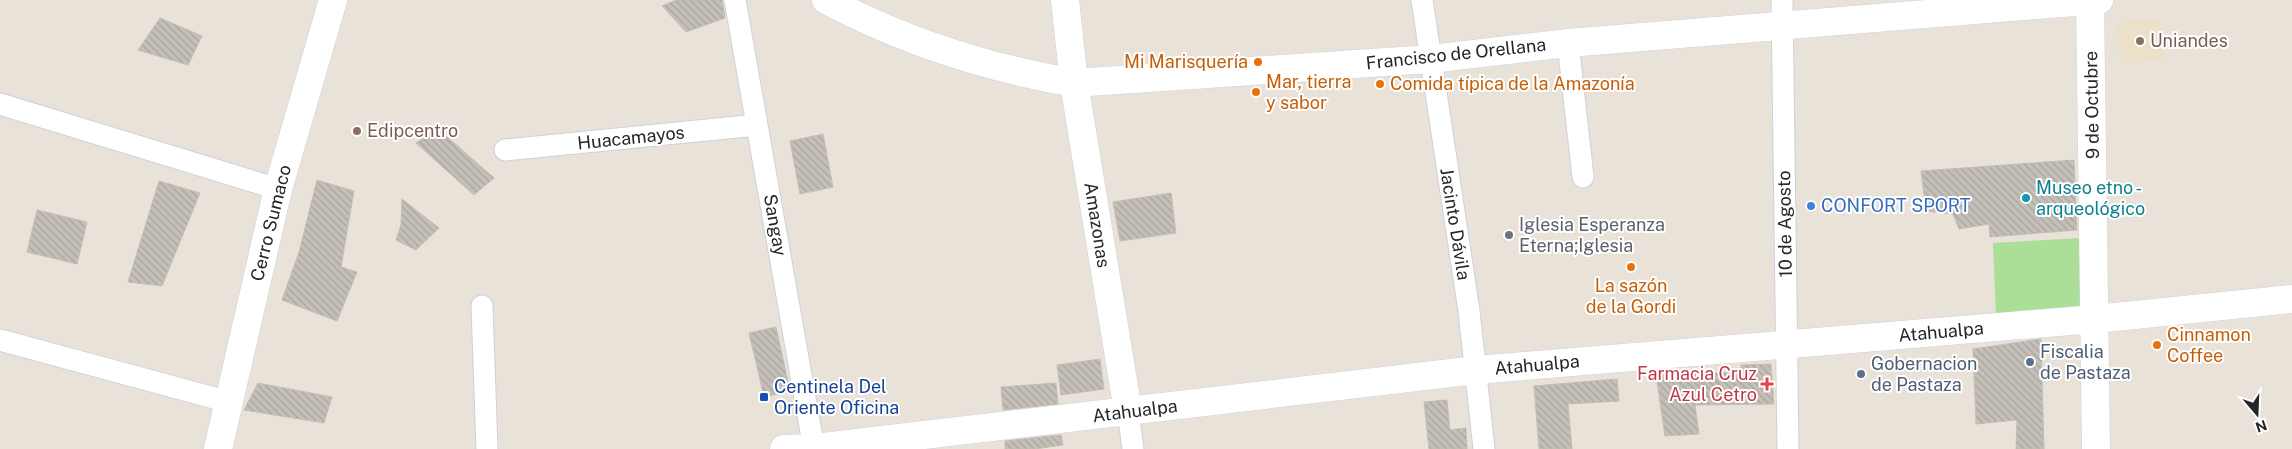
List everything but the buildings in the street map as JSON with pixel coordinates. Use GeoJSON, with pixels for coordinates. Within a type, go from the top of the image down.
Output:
{"type":"FeatureCollection","features":[{"type":"Feature","properties":{"kind":"street","name":"Cerro Sumaco"},"geometry":{"type":"LineString","coordinates":[[218,449],[278,189],[333,0]]}},
{"type":"Feature","properties":{"kind":"street","name":"Sangay"},"geometry":{"type":"LineString","coordinates":[[735,0],[814,448]]}},
{"type":"Feature","properties":{"kind":"street","name":"Francisco de Orellana"},"geometry":{"type":"LineString","coordinates":[[826,0],[859,18],[970,60],[1020,74],[1074,83],[1430,59],[1568,43],[1782,13],[2093,0]]}},
{"type":"Feature","properties":{"kind":"street","name":"Amazonas"},"geometry":{"type":"LineString","coordinates":[[1064,0],[1074,83],[1133,449]]}},
{"type":"Feature","properties":{"kind":"street","name":"Jacinto Dávila"},"geometry":{"type":"LineString","coordinates":[[1422,0],[1476,370],[1484,449]]}},
{"type":"Feature","properties":{"kind":"street","name":"9 de Octubre"},"geometry":{"type":"LineString","coordinates":[[2093,0],[2096,449]]}},
{"type":"Feature","properties":{"kind":"street","name":"10 de Agosto"},"geometry":{"type":"LineString","coordinates":[[1782,13],[1788,449]]}},
{"type":"Feature","properties":{"kind":"street"},"geometry":{"type":"LineString","coordinates":[[1568,43],[1583,176]]}},
{"type":"Feature","properties":{"kind":"street"},"geometry":{"type":"LineString","coordinates":[[0,104],[278,189]]}},
{"type":"Feature","properties":{"kind":"street","name":"Huacamayos"},"geometry":{"type":"LineString","coordinates":[[505,150],[757,125]]}},
{"type":"Feature","properties":{"kind":"street","name":"Atahualpa"},"geometry":{"type":"LineString","coordinates":[[784,449],[814,448],[1476,370],[2095,319],[2292,299]]}},
{"type":"Feature","properties":{"kind":"street"},"geometry":{"type":"LineString","coordinates":[[482,306],[487,449]]}},
{"type":"Feature","properties":{"kind":"street"},"geometry":{"type":"LineString","coordinates":[[0,340],[229,402]]}},
{"type":"Feature","properties":{"kind":"shaded area","name":"Uniandes"},"geometry":{"type":"Polygon","coordinates":[[[2160,19],[2163,60],[2120,63],[2117,22],[2160,19]]]}},
{"type":"Feature","properties":{"kind":"green space"},"geometry":{"type":"Polygon","coordinates":[[[2083,238],[2086,313],[1996,318],[1993,243],[2083,238]]]}},
{"type":"Feature","properties":{"kind":"place","name":"Uniandes"},"geometry":{"type":"Point","coordinates":[2140,41]}},
{"type":"Feature","properties":{"kind":"place","name":"Mi Marisquería"},"geometry":{"type":"Point","coordinates":[1258,62]}},
{"type":"Feature","properties":{"kind":"place","name":"Comida típica de la Amazonía"},"geometry":{"type":"Point","coordinates":[1380,84]}},
{"type":"Feature","properties":{"kind":"place","name":"Mar, tierra y sabor"},"geometry":{"type":"Point","coordinates":[1256,92]}},
{"type":"Feature","properties":{"kind":"place","name":"Edipcentro"},"geometry":{"type":"Point","coordinates":[357,131]}},
{"type":"Feature","properties":{"kind":"place","name":"Museo etno - arqueológico"},"geometry":{"type":"Point","coordinates":[2026,198]}},
{"type":"Feature","properties":{"kind":"place","name":"CONFORT SPORT"},"geometry":{"type":"Point","coordinates":[1811,206]}},
{"type":"Feature","properties":{"kind":"place","name":"Iglesia Esperanza Eterna;Iglesia"},"geometry":{"type":"Point","coordinates":[1509,235]}},
{"type":"Feature","properties":{"kind":"place","name":"La sazón de la Gordi"},"geometry":{"type":"Point","coordinates":[1631,267]}},
{"type":"Feature","properties":{"kind":"place","name":"Cinnamon Coffee"},"geometry":{"type":"Point","coordinates":[2157,345]}},
{"type":"Feature","properties":{"kind":"place","name":"Fiscalia de Pastaza"},"geometry":{"type":"Point","coordinates":[2030,362]}},
{"type":"Feature","properties":{"kind":"place","name":"Gobernacion de Pastaza"},"geometry":{"type":"Point","coordinates":[1861,374]}},
{"type":"Feature","properties":{"kind":"place","name":"Farmacia Cruz Azul Cetro"},"geometry":{"type":"Point","coordinates":[1767,384]}},
{"type":"Feature","properties":{"kind":"place","name":"Centinela Del Oriente Oficina"},"geometry":{"type":"Point","coordinates":[764,397]}}]}
